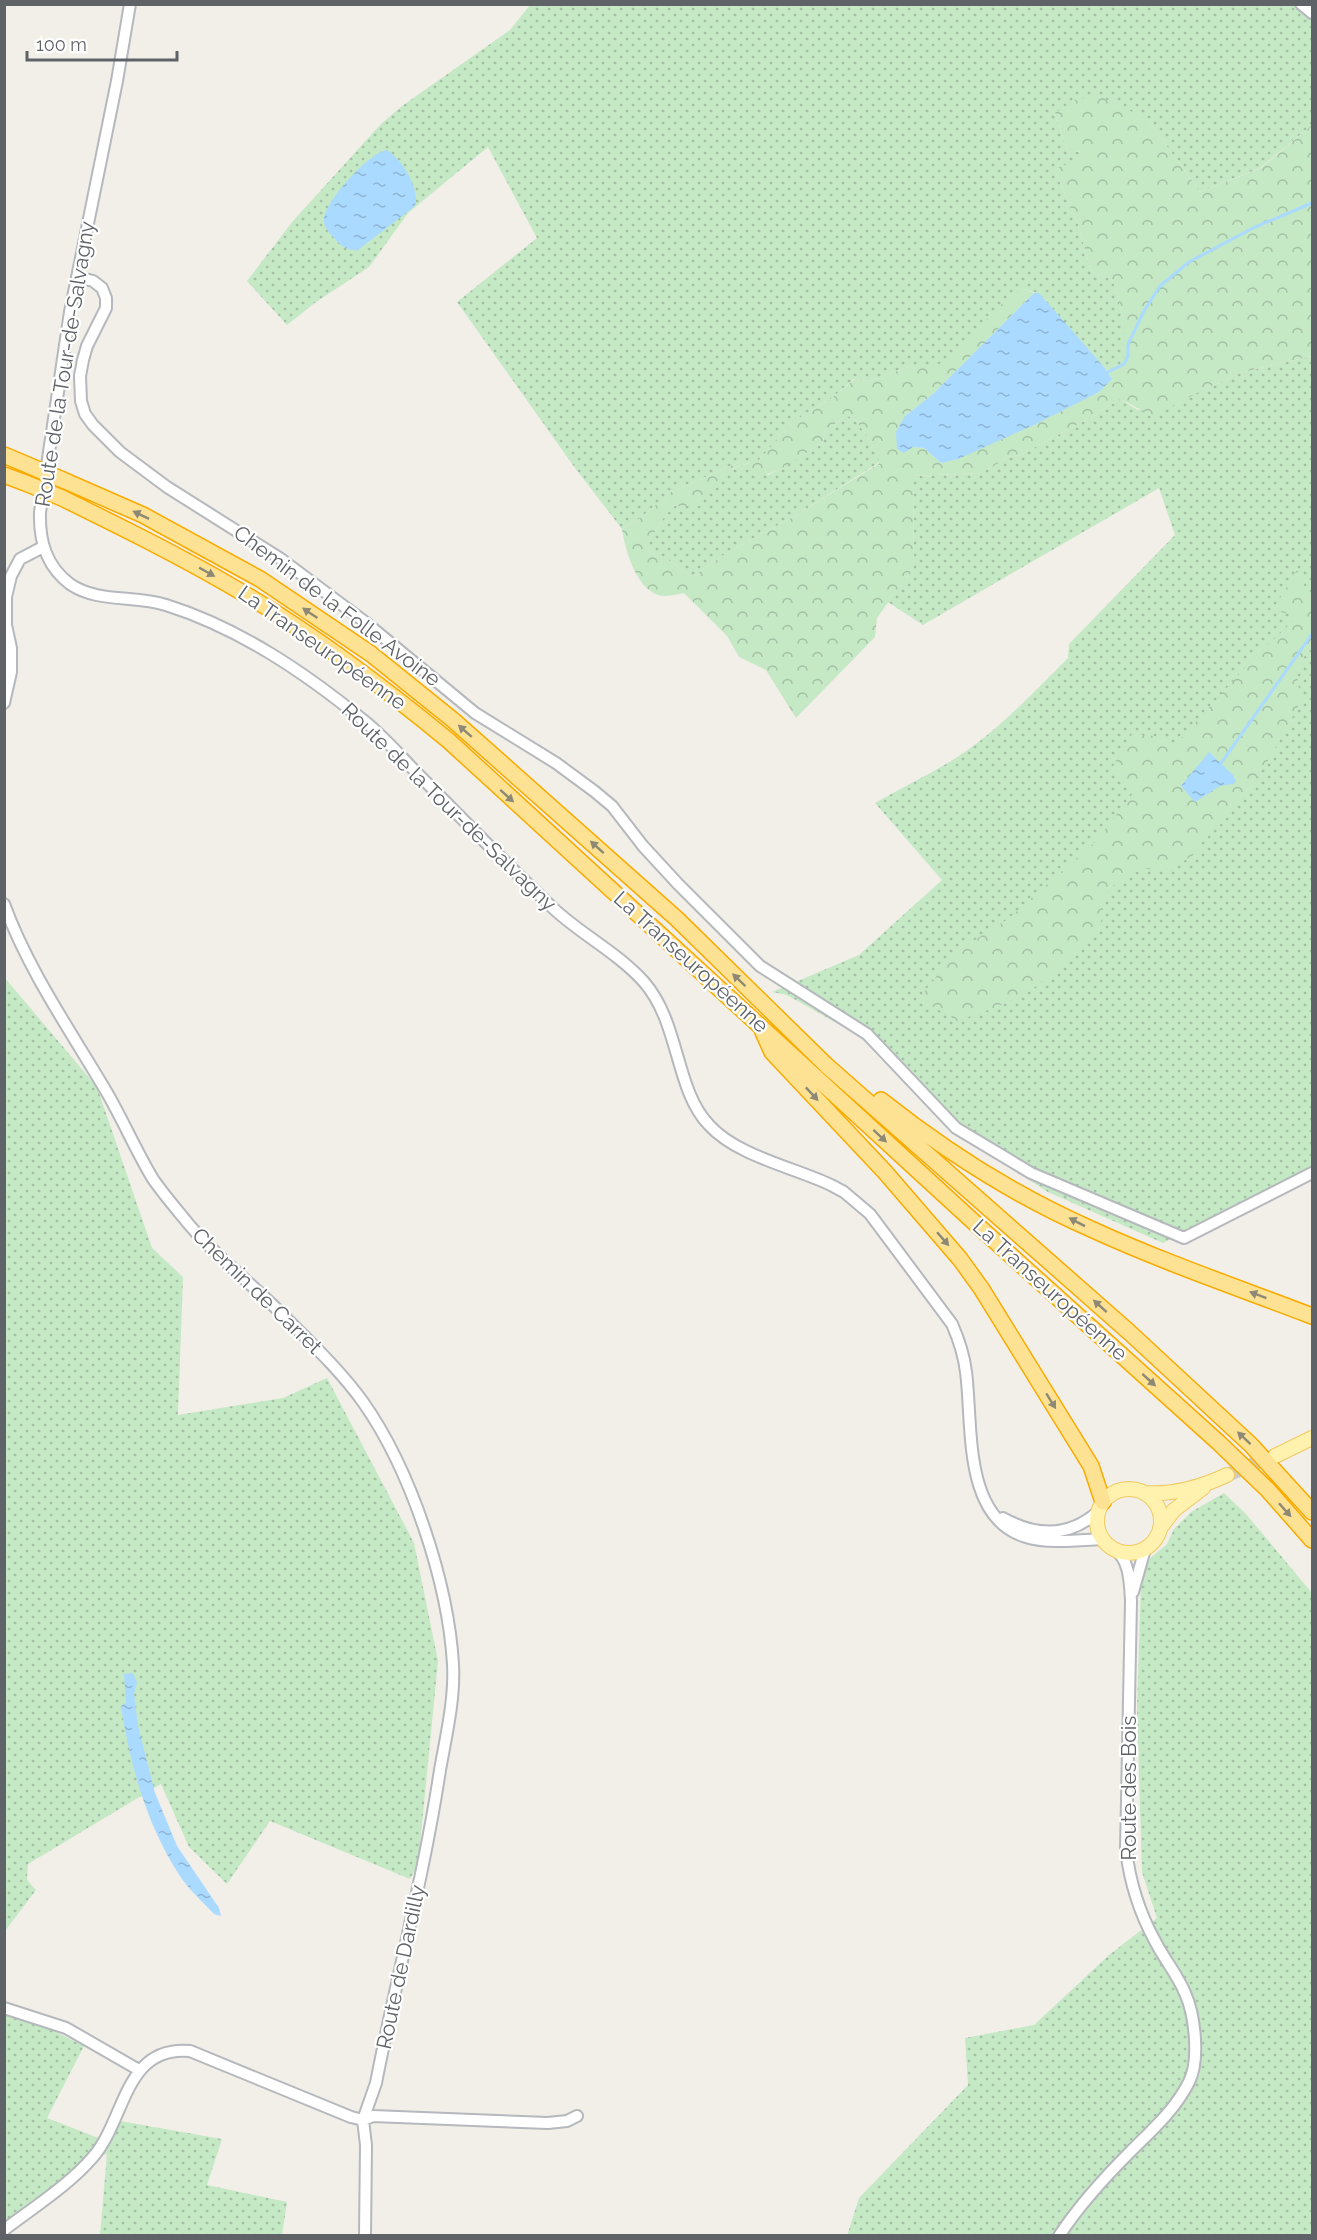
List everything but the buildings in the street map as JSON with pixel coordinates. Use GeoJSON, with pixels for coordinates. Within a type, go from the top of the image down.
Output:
{"type":"FeatureCollection","features":[{"type":"Feature","properties":{"kind":"highway","name":"La Transeuropéenne"},"geometry":{"type":"LineString","coordinates":[[4,455],[133,510],[195,542],[260,579],[371,654],[471,736],[677,919],[826,1065],[1129,1332],[1251,1445],[1312,1512]]}},
{"type":"Feature","properties":{"kind":"highway","name":"La Transeuropéenne"},"geometry":{"type":"LineString","coordinates":[[4,475],[62,498],[159,545],[233,587],[280,616],[398,699],[449,741],[1204,1430],[1268,1490],[1312,1540]]}},
{"type":"Feature","properties":{"kind":"highway"},"geometry":{"type":"LineString","coordinates":[[760,1025],[772,1052],[885,1172],[960,1259],[981,1287],[1091,1466],[1101,1507]]}},
{"type":"Feature","properties":{"kind":"highway"},"geometry":{"type":"LineString","coordinates":[[826,1065],[853,1078],[895,1112],[951,1151],[1055,1211],[1127,1244],[1312,1316]]}},
{"type":"Feature","properties":{"kind":"main road"},"geometry":{"type":"LineString","coordinates":[[1275,1456],[1312,1438]]}},
{"type":"Feature","properties":{"kind":"main road"},"geometry":{"type":"LineString","coordinates":[[1291,1449],[1312,1444]]}},
{"type":"Feature","properties":{"kind":"main road"},"geometry":{"type":"LineString","coordinates":[[1160,1528],[1174,1510],[1213,1482],[1227,1475]]}},
{"type":"Feature","properties":{"kind":"main road"},"geometry":{"type":"LineString","coordinates":[[1145,1493],[1153,1499],[1161,1518],[1157,1536],[1145,1549],[1133,1552],[1114,1549],[1103,1539],[1097,1520],[1101,1507],[1110,1496],[1127,1489],[1145,1493],[1170,1493],[1213,1482]]}},
{"type":"Feature","properties":{"kind":"street","name":"Route de la Tour-de-Salvagny"},"geometry":{"type":"LineString","coordinates":[[130,4],[117,81],[60,365],[40,512],[39,533],[49,561],[58,574],[83,592],[163,604],[216,624],[310,678],[367,723],[556,911],[644,982],[666,1016],[689,1090],[708,1125],[731,1143],[823,1181],[870,1214],[952,1324],[960,1342],[966,1371],[976,1477],[982,1496],[1004,1526],[1027,1538],[1046,1541],[1103,1539]]}},
{"type":"Feature","properties":{"kind":"street"},"geometry":{"type":"LineString","coordinates":[[1301,4],[1312,13]]}},
{"type":"Feature","properties":{"kind":"street","name":"Chemin de la Folle Avoine"},"geometry":{"type":"LineString","coordinates":[[77,277],[93,281],[102,288],[106,298],[106,308],[87,346],[83,360],[80,392],[85,414],[109,442],[160,483],[281,558],[374,629],[475,713],[556,763],[594,791],[612,806],[678,884],[760,966],[867,1034],[956,1128],[1031,1173],[1184,1238],[1312,1173]]}},
{"type":"Feature","properties":{"kind":"street"},"geometry":{"type":"LineString","coordinates":[[4,703],[11,672],[12,648],[6,625],[8,575],[21,559],[43,547]]}},
{"type":"Feature","properties":{"kind":"street","name":"Chemin de Carret"},"geometry":{"type":"LineString","coordinates":[[4,904],[17,939],[110,1097],[154,1179],[183,1218],[213,1250],[278,1310],[328,1361],[362,1401],[384,1436],[403,1475],[429,1545],[440,1587],[453,1667],[451,1697]]}},
{"type":"Feature","properties":{"kind":"street"},"geometry":{"type":"LineString","coordinates":[[995,1514],[1028,1529],[1051,1532],[1072,1528],[1085,1522],[1101,1507]]}},
{"type":"Feature","properties":{"kind":"street","name":"Route des Bois"},"geometry":{"type":"LineString","coordinates":[[1059,2235],[1094,2188],[1173,2109],[1190,2080],[1196,2042],[1187,1996],[1138,1907],[1129,1873],[1126,1850],[1131,1601],[1126,1566],[1123,1557],[1114,1549]]}},
{"type":"Feature","properties":{"kind":"street","name":"Route des Bois"},"geometry":{"type":"LineString","coordinates":[[1131,1601],[1137,1570],[1145,1549]]}},
{"type":"Feature","properties":{"kind":"street","name":"Route de Dardilly"},"geometry":{"type":"LineString","coordinates":[[365,2235],[366,2145],[363,2120],[376,2084],[428,1844],[451,1697]]}},
{"type":"Feature","properties":{"kind":"street"},"geometry":{"type":"LineString","coordinates":[[4,2008],[66,2028],[140,2070]]}},
{"type":"Feature","properties":{"kind":"street"},"geometry":{"type":"LineString","coordinates":[[4,2230],[80,2171],[92,2159],[140,2070],[155,2056],[166,2052],[190,2051],[363,2120],[373,2116],[548,2124],[567,2121],[577,2116]]}},
{"type":"Feature","properties":{"kind":"green space"},"geometry":{"type":"Polygon","coordinates":[[[1165,4],[1166,6],[1301,4],[1312,13],[1312,125],[1260,168],[1200,192],[1147,119],[1055,113],[1068,153],[1081,151],[1078,161],[1054,169],[1078,224],[1091,272],[1113,280],[1124,321],[1124,364],[1112,379],[1039,294],[1024,289],[937,366],[912,366],[868,381],[854,379],[832,398],[796,420],[758,461],[742,461],[671,492],[639,519],[622,529],[575,468],[457,302],[537,238],[488,147],[408,213],[369,267],[316,302],[287,325],[247,281],[293,221],[381,124],[402,106],[510,30],[530,5],[1165,4]]]}},
{"type":"Feature","properties":{"kind":"green space"},"geometry":{"type":"Polygon","coordinates":[[[1097,95],[1147,119],[1200,192],[1261,168],[1312,125],[1312,356],[1243,372],[1153,416],[1120,399],[1084,421],[981,473],[913,476],[914,566],[877,618],[875,637],[796,718],[766,670],[739,657],[727,636],[684,593],[665,596],[656,594],[647,588],[634,570],[622,529],[639,519],[671,492],[742,461],[758,461],[796,420],[832,398],[855,379],[868,381],[912,366],[937,365],[945,361],[1010,296],[1024,289],[1034,293],[933,394],[905,416],[913,447],[924,448],[941,463],[1099,392],[1124,364],[1124,321],[1113,280],[1091,272],[1078,224],[1054,169],[1078,160],[1081,151],[1068,153],[1055,113],[1074,100],[1097,95]],[[846,416],[826,430],[822,444],[773,472],[754,476],[748,463],[734,468],[705,491],[700,506],[674,506],[664,517],[645,547],[652,554],[664,557],[692,577],[728,552],[793,517],[880,463],[870,440],[853,417],[846,416]]]}},
{"type":"Feature","properties":{"kind":"green space"},"geometry":{"type":"Polygon","coordinates":[[[1312,356],[1312,1169],[1163,1243],[1048,1192],[1012,1169],[958,1129],[908,1084],[863,1038],[787,995],[772,992],[859,955],[942,880],[875,803],[951,761],[998,726],[1068,658],[1069,644],[1175,535],[1159,488],[923,625],[888,602],[914,566],[913,476],[981,473],[1084,421],[1120,399],[1138,410],[1205,389],[1243,372],[1312,356]]]}},
{"type":"Feature","properties":{"kind":"green space"},"geometry":{"type":"Polygon","coordinates":[[[846,416],[853,417],[870,440],[880,462],[793,517],[728,552],[692,577],[664,557],[652,554],[645,547],[664,517],[674,506],[691,501],[727,472],[749,463],[768,475],[822,444],[826,430],[846,416]]]}},
{"type":"Feature","properties":{"kind":"green space"},"geometry":{"type":"Polygon","coordinates":[[[1297,570],[1306,589],[1312,593],[1312,650],[1310,649],[1305,656],[1298,672],[1302,699],[1281,739],[1246,794],[1233,811],[1201,843],[1199,851],[1173,867],[1144,868],[1115,884],[1106,895],[1101,927],[1063,964],[1020,996],[957,1021],[924,1001],[920,997],[956,952],[1008,919],[1096,841],[1134,792],[1113,766],[1132,734],[1154,736],[1176,744],[1252,660],[1292,622],[1292,615],[1281,612],[1275,606],[1297,570]]]}},
{"type":"Feature","properties":{"kind":"green space"},"geometry":{"type":"Polygon","coordinates":[[[4,977],[97,1087],[152,1248],[183,1277],[178,1415],[283,1398],[327,1378],[414,1543],[438,1661],[418,1865],[410,1879],[270,1821],[227,1884],[189,1847],[161,1784],[28,1864],[27,1880],[36,1890],[5,1931],[4,977]]]}},
{"type":"Feature","properties":{"kind":"green space"},"geometry":{"type":"Polygon","coordinates":[[[1224,1493],[1246,1514],[1312,1593],[1312,2235],[847,2236],[859,2198],[968,2085],[965,2038],[1034,2025],[1109,1955],[1157,1918],[1142,1872],[1137,1708],[1141,1581],[1148,1560],[1167,1544],[1174,1529],[1191,1512],[1224,1493]]]}},
{"type":"Feature","properties":{"kind":"green space"},"geometry":{"type":"Polygon","coordinates":[[[5,2014],[50,2029],[84,2046],[47,2118],[106,2141],[120,2121],[222,2139],[207,2185],[287,2202],[282,2235],[100,2235],[107,2154],[86,2160],[5,2223],[5,2014]]]}},
{"type":"Feature","properties":{"kind":"water"},"geometry":{"type":"Polygon","coordinates":[[[387,150],[404,167],[412,183],[415,191],[415,206],[358,250],[347,249],[327,229],[324,222],[325,214],[348,180],[370,159],[387,150]]]}},
{"type":"Feature","properties":{"kind":"water"},"geometry":{"type":"Polygon","coordinates":[[[1034,293],[1039,293],[1112,379],[1099,392],[1036,424],[958,459],[941,463],[924,448],[913,447],[904,453],[897,449],[896,432],[905,416],[933,394],[1034,293]]]}},
{"type":"Feature","properties":{"kind":"water"},"geometry":{"type":"Polygon","coordinates":[[[1209,752],[1233,775],[1236,782],[1220,786],[1195,802],[1181,786],[1209,752]]]}},
{"type":"Feature","properties":{"kind":"water"},"geometry":{"type":"Polygon","coordinates":[[[133,1673],[137,1682],[134,1694],[138,1726],[155,1793],[177,1846],[219,1908],[221,1916],[214,1914],[184,1881],[168,1857],[149,1816],[129,1750],[121,1706],[126,1703],[124,1674],[133,1673]]]}},
{"type":"Feature","properties":{"kind":"waterway"},"geometry":{"type":"LineString","coordinates":[[1108,372],[1124,364],[1128,356],[1128,344],[1144,311],[1160,286],[1189,262],[1253,228],[1312,203]]}},
{"type":"Feature","properties":{"kind":"waterway"},"geometry":{"type":"LineString","coordinates":[[1219,766],[1312,634]]}},
{"type":"Feature","properties":{"kind":"tunnel"},"geometry":{"type":"LineString","coordinates":[[1227,1475],[1273,1456]]}}]}
